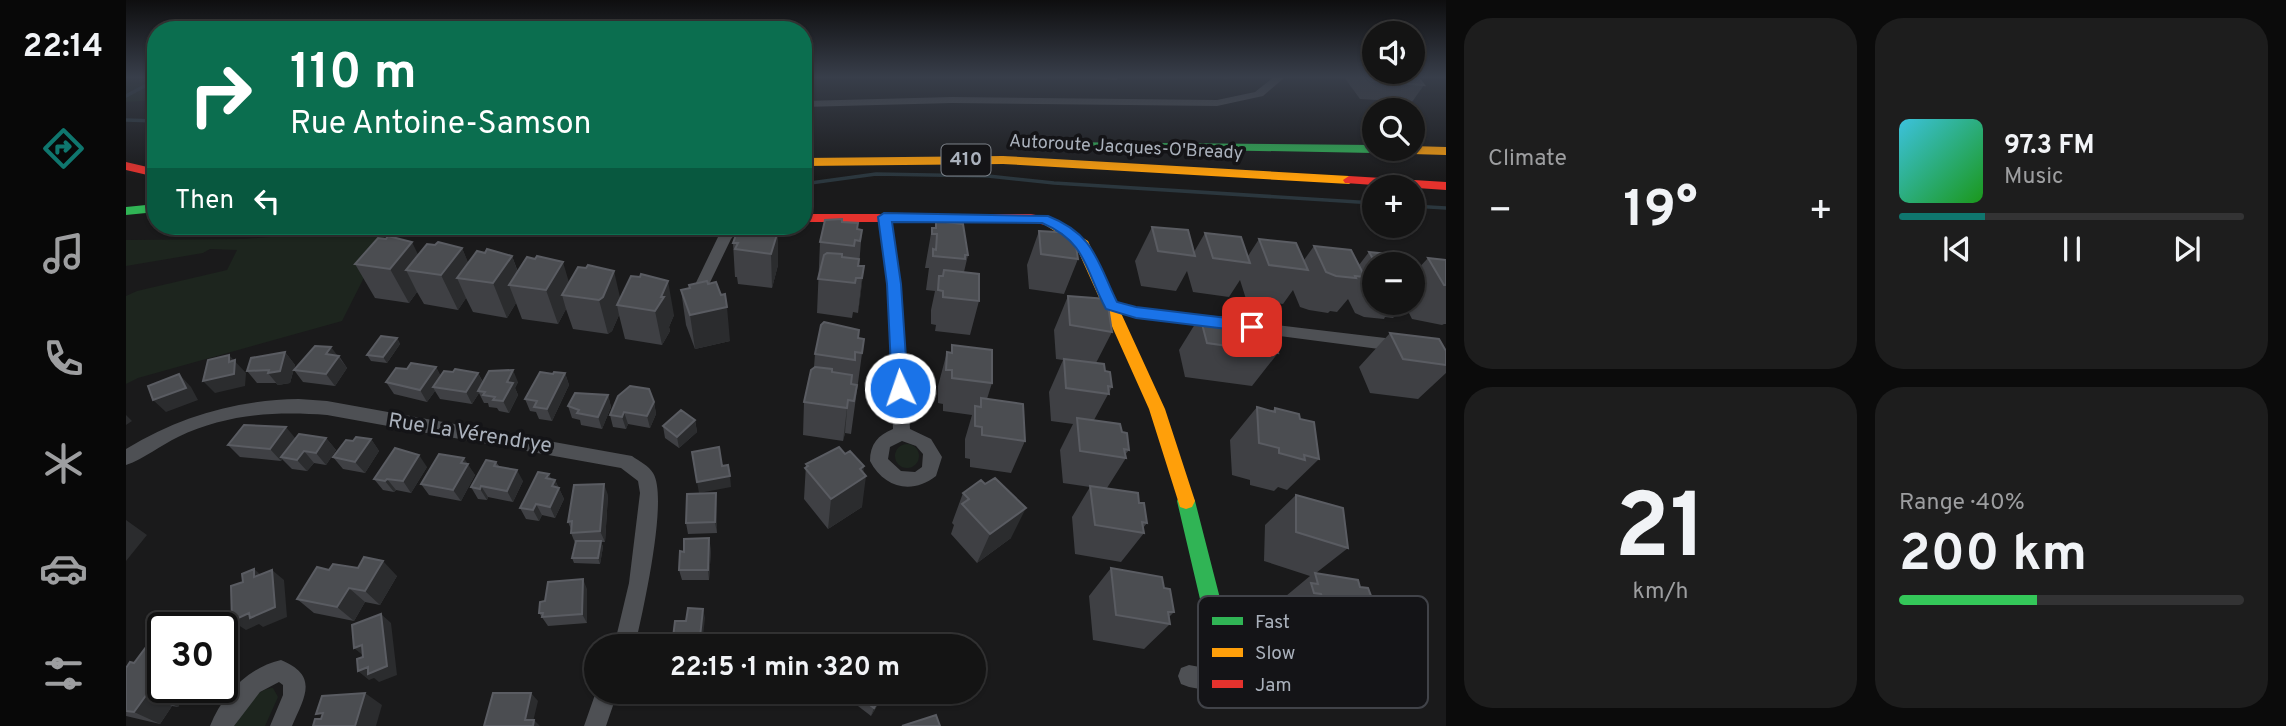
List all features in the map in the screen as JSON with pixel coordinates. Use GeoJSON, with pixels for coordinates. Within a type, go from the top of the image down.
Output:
{"type":"FeatureCollection","features":[{"type":"Feature","properties":{"kind":"main road","name":"Autoroute Jacques-O'Bready"},"geometry":{"type":"LineString","coordinates":[[812,152],[1091,145],[1362,149]]}},
{"type":"Feature","properties":{"kind":"main road","name":"Autoroute Jacques-O'Bready"},"geometry":{"type":"LineString","coordinates":[[1425,150],[1446,151]]}},
{"type":"Feature","properties":{"kind":"main road","name":"Autoroute Jacques-O'Bready"},"geometry":{"type":"LineString","coordinates":[[812,162],[994,160],[1446,186]]}},
{"type":"Feature","properties":{"kind":"main road"},"geometry":{"type":"LineString","coordinates":[[126,166],[147,171]]}},
{"type":"Feature","properties":{"kind":"main road"},"geometry":{"type":"LineString","coordinates":[[126,211],[147,209]]}},
{"type":"Feature","properties":{"kind":"main road"},"geometry":{"type":"LineString","coordinates":[[812,218],[1018,217],[1054,223],[1081,241],[1157,409],[1175,463],[1209,596]]}},
{"type":"Feature","properties":{"kind":"street"},"geometry":{"type":"LineString","coordinates":[[884,217],[894,284],[902,434]]}},
{"type":"Feature","properties":{"kind":"street"},"geometry":{"type":"LineString","coordinates":[[698,293],[727,235]]}},
{"type":"Feature","properties":{"kind":"street"},"geometry":{"type":"LineString","coordinates":[[1111,305],[1136,313],[1419,348]]}},
{"type":"Feature","properties":{"kind":"street","name":"Rue La Vérendrye"},"geometry":{"type":"LineString","coordinates":[[126,458],[183,427],[237,410],[284,404],[327,408],[626,461],[641,470],[646,477],[649,493],[639,583],[627,634]]}},
{"type":"Feature","properties":{"kind":"street"},"geometry":{"type":"LineString","coordinates":[[221,726],[252,683],[272,672],[281,671],[294,679],[296,686],[281,726]]}},
{"type":"Feature","properties":{"kind":"street"},"geometry":{"type":"LineString","coordinates":[[1189,676],[1198,678]]}},
{"type":"Feature","properties":{"kind":"street"},"geometry":{"type":"LineString","coordinates":[[594,726],[602,704]]}},
{"type":"Feature","properties":{"kind":"shaded area"},"geometry":{"type":"Polygon","coordinates":[[[296,235],[385,235],[342,321],[138,378],[126,384],[126,296],[227,270],[237,250],[210,249],[203,253],[126,266],[126,240],[243,239],[296,235]]]}},
{"type":"Feature","properties":{"kind":"shaded area"},"geometry":{"type":"Polygon","coordinates":[[[907,444],[915,448],[919,456],[915,464],[907,468],[899,464],[895,456],[899,448],[907,444]]]}},
{"type":"Feature","properties":{"kind":"shaded area"},"geometry":{"type":"Polygon","coordinates":[[[273,688],[278,697],[265,726],[234,726],[260,692],[273,688]]]}},
{"type":"Feature","properties":{"kind":"building"},"geometry":{"type":"Polygon","coordinates":[[[842,219],[842,222],[858,223],[857,229],[862,230],[860,241],[855,240],[854,246],[820,242],[825,220],[842,219]]]}},
{"type":"Feature","properties":{"kind":"building"},"geometry":{"type":"Polygon","coordinates":[[[936,221],[963,224],[968,255],[965,255],[965,259],[933,256],[937,234],[932,234],[932,228],[936,228],[936,221]]]}},
{"type":"Feature","properties":{"kind":"building"},"geometry":{"type":"Polygon","coordinates":[[[1152,227],[1188,230],[1195,256],[1158,251],[1152,227]]]}},
{"type":"Feature","properties":{"kind":"building"},"geometry":{"type":"Polygon","coordinates":[[[1039,231],[1074,233],[1078,259],[1041,254],[1039,231]]]}},
{"type":"Feature","properties":{"kind":"building"},"geometry":{"type":"Polygon","coordinates":[[[1205,233],[1241,237],[1250,263],[1213,258],[1205,233]]]}},
{"type":"Feature","properties":{"kind":"building"},"geometry":{"type":"Polygon","coordinates":[[[736,235],[777,235],[771,254],[735,249],[738,243],[733,243],[736,235]]]}},
{"type":"Feature","properties":{"kind":"building"},"geometry":{"type":"Polygon","coordinates":[[[388,236],[412,242],[390,269],[355,264],[378,238],[386,239],[388,236]]]}},
{"type":"Feature","properties":{"kind":"building"},"geometry":{"type":"Polygon","coordinates":[[[1259,239],[1296,243],[1308,270],[1269,265],[1259,239]]]}},
{"type":"Feature","properties":{"kind":"building"},"geometry":{"type":"Polygon","coordinates":[[[438,242],[462,248],[441,275],[406,270],[427,244],[435,245],[438,242]]]}},
{"type":"Feature","properties":{"kind":"building"},"geometry":{"type":"Polygon","coordinates":[[[1314,246],[1351,250],[1362,277],[1336,276],[1326,272],[1314,246]]]}},
{"type":"Feature","properties":{"kind":"building"},"geometry":{"type":"Polygon","coordinates":[[[487,249],[512,256],[493,283],[457,278],[477,251],[485,253],[487,249]]]}},
{"type":"Feature","properties":{"kind":"building"},"geometry":{"type":"Polygon","coordinates":[[[827,253],[859,259],[858,266],[864,266],[862,278],[856,278],[855,283],[818,279],[824,255],[827,253]]]}},
{"type":"Feature","properties":{"kind":"building"},"geometry":{"type":"Polygon","coordinates":[[[537,256],[563,262],[546,290],[509,285],[527,257],[535,259],[537,256]]]}},
{"type":"Feature","properties":{"kind":"building"},"geometry":{"type":"Polygon","coordinates":[[[1428,258],[1446,260],[1446,285],[1444,285],[1428,258]]]}},
{"type":"Feature","properties":{"kind":"building"},"geometry":{"type":"Polygon","coordinates":[[[588,265],[614,271],[603,297],[599,300],[562,295],[578,267],[586,268],[588,265]]]}},
{"type":"Feature","properties":{"kind":"building"},"geometry":{"type":"Polygon","coordinates":[[[944,270],[979,274],[979,301],[943,297],[943,291],[938,290],[939,276],[943,276],[944,270]]]}},
{"type":"Feature","properties":{"kind":"building"},"geometry":{"type":"Polygon","coordinates":[[[641,274],[668,281],[661,297],[664,297],[655,311],[617,305],[631,276],[640,277],[641,274]]]}},
{"type":"Feature","properties":{"kind":"building"},"geometry":{"type":"Polygon","coordinates":[[[707,281],[708,284],[716,282],[721,295],[725,294],[727,307],[690,315],[681,290],[690,288],[689,285],[707,281]]]}},
{"type":"Feature","properties":{"kind":"building"},"geometry":{"type":"Polygon","coordinates":[[[1068,296],[1107,299],[1112,332],[1070,325],[1068,296]]]}},
{"type":"Feature","properties":{"kind":"building"},"geometry":{"type":"Polygon","coordinates":[[[1200,316],[1246,319],[1268,324],[1278,353],[1207,343],[1200,316]]]}},
{"type":"Feature","properties":{"kind":"building"},"geometry":{"type":"Polygon","coordinates":[[[824,322],[859,330],[858,338],[864,339],[862,353],[855,352],[855,360],[815,354],[824,322]]]}},
{"type":"Feature","properties":{"kind":"building"},"geometry":{"type":"Polygon","coordinates":[[[1390,333],[1439,339],[1446,351],[1446,365],[1403,359],[1390,333]]]}},
{"type":"Feature","properties":{"kind":"building"},"geometry":{"type":"Polygon","coordinates":[[[381,336],[397,338],[383,357],[367,355],[381,336]]]}},
{"type":"Feature","properties":{"kind":"building"},"geometry":{"type":"Polygon","coordinates":[[[952,345],[992,350],[992,383],[952,378],[952,370],[946,370],[947,352],[952,353],[952,345]]]}},
{"type":"Feature","properties":{"kind":"building"},"geometry":{"type":"Polygon","coordinates":[[[315,346],[331,347],[326,354],[339,356],[326,374],[294,370],[315,346]]]}},
{"type":"Feature","properties":{"kind":"building"},"geometry":{"type":"Polygon","coordinates":[[[285,352],[280,371],[247,371],[251,358],[285,352]]]}},
{"type":"Feature","properties":{"kind":"building"},"geometry":{"type":"Polygon","coordinates":[[[229,355],[229,362],[235,360],[234,374],[203,381],[208,360],[229,355]]]}},
{"type":"Feature","properties":{"kind":"building"},"geometry":{"type":"Polygon","coordinates":[[[1064,359],[1104,364],[1105,371],[1110,372],[1112,387],[1108,386],[1109,394],[1066,388],[1064,359]]]}},
{"type":"Feature","properties":{"kind":"building"},"geometry":{"type":"Polygon","coordinates":[[[411,363],[436,367],[420,390],[386,382],[396,368],[407,369],[411,363]]]}},
{"type":"Feature","properties":{"kind":"building"},"geometry":{"type":"Polygon","coordinates":[[[815,367],[852,375],[851,384],[857,385],[854,401],[848,400],[847,408],[804,402],[811,370],[815,367]]]}},
{"type":"Feature","properties":{"kind":"building"},"geometry":{"type":"Polygon","coordinates":[[[455,369],[478,373],[466,392],[433,387],[444,371],[453,372],[455,369]]]}},
{"type":"Feature","properties":{"kind":"building"},"geometry":{"type":"Polygon","coordinates":[[[513,370],[507,382],[513,383],[503,401],[493,400],[495,397],[483,395],[485,392],[478,391],[489,371],[513,370]]]}},
{"type":"Feature","properties":{"kind":"building"},"geometry":{"type":"Polygon","coordinates":[[[540,372],[565,373],[547,409],[534,407],[537,401],[525,399],[540,372]]]}},
{"type":"Feature","properties":{"kind":"building"},"geometry":{"type":"Polygon","coordinates":[[[179,374],[186,388],[153,400],[148,386],[179,374]]]}},
{"type":"Feature","properties":{"kind":"building"},"geometry":{"type":"Polygon","coordinates":[[[630,386],[649,389],[654,402],[647,416],[624,412],[622,417],[610,415],[618,396],[630,386]]]}},
{"type":"Feature","properties":{"kind":"building"},"geometry":{"type":"Polygon","coordinates":[[[575,393],[608,395],[598,417],[577,413],[579,410],[568,406],[575,393]]]}},
{"type":"Feature","properties":{"kind":"building"},"geometry":{"type":"Polygon","coordinates":[[[981,398],[1023,404],[1025,441],[982,435],[982,427],[975,426],[975,406],[981,407],[981,398]]]}},
{"type":"Feature","properties":{"kind":"building"},"geometry":{"type":"Polygon","coordinates":[[[1257,407],[1299,414],[1300,419],[1314,422],[1319,459],[1304,455],[1305,460],[1279,453],[1279,448],[1259,443],[1257,407]]]}},
{"type":"Feature","properties":{"kind":"building"},"geometry":{"type":"Polygon","coordinates":[[[681,410],[695,420],[677,437],[663,426],[681,410]]]}},
{"type":"Feature","properties":{"kind":"building"},"geometry":{"type":"Polygon","coordinates":[[[1077,418],[1120,424],[1122,432],[1127,433],[1129,450],[1124,449],[1126,458],[1080,451],[1077,418]]]}},
{"type":"Feature","properties":{"kind":"building"},"geometry":{"type":"Polygon","coordinates":[[[244,425],[286,427],[270,449],[228,445],[244,425]]]}},
{"type":"Feature","properties":{"kind":"building"},"geometry":{"type":"Polygon","coordinates":[[[299,434],[326,438],[316,453],[304,451],[297,460],[281,457],[299,434]]]}},
{"type":"Feature","properties":{"kind":"building"},"geometry":{"type":"Polygon","coordinates":[[[356,437],[371,439],[355,462],[333,457],[346,440],[353,441],[356,437]]]}},
{"type":"Feature","properties":{"kind":"building"},"geometry":{"type":"Polygon","coordinates":[[[719,447],[722,466],[728,465],[730,476],[697,482],[692,452],[719,447]]]}},
{"type":"Feature","properties":{"kind":"building"},"geometry":{"type":"Polygon","coordinates":[[[839,447],[845,454],[850,451],[864,466],[860,469],[866,476],[831,499],[805,468],[808,466],[806,464],[839,447]]]}},
{"type":"Feature","properties":{"kind":"building"},"geometry":{"type":"Polygon","coordinates":[[[395,448],[419,455],[403,481],[374,479],[395,448]]]}},
{"type":"Feature","properties":{"kind":"building"},"geometry":{"type":"Polygon","coordinates":[[[439,454],[464,458],[461,463],[468,464],[453,490],[421,484],[439,454]]]}},
{"type":"Feature","properties":{"kind":"building"},"geometry":{"type":"Polygon","coordinates":[[[486,460],[496,462],[494,466],[517,470],[507,491],[471,487],[486,460]]]}},
{"type":"Feature","properties":{"kind":"building"},"geometry":{"type":"Polygon","coordinates":[[[538,472],[549,474],[546,478],[555,480],[552,486],[559,488],[550,507],[536,504],[533,510],[520,508],[538,472]]]}},
{"type":"Feature","properties":{"kind":"building"},"geometry":{"type":"Polygon","coordinates":[[[995,478],[1026,508],[990,534],[962,504],[969,499],[963,493],[981,480],[985,484],[995,478]]]}},
{"type":"Feature","properties":{"kind":"building"},"geometry":{"type":"Polygon","coordinates":[[[604,484],[600,531],[571,533],[572,521],[568,522],[574,485],[604,484]]]}},
{"type":"Feature","properties":{"kind":"building"},"geometry":{"type":"Polygon","coordinates":[[[1090,486],[1138,493],[1139,503],[1144,503],[1147,523],[1142,522],[1144,533],[1095,525],[1090,486]]]}},
{"type":"Feature","properties":{"kind":"building"},"geometry":{"type":"Polygon","coordinates":[[[716,493],[715,522],[686,523],[687,494],[716,493]]]}},
{"type":"Feature","properties":{"kind":"building"},"geometry":{"type":"Polygon","coordinates":[[[1296,495],[1343,508],[1348,548],[1296,532],[1296,495]]]}},
{"type":"Feature","properties":{"kind":"building"},"geometry":{"type":"Polygon","coordinates":[[[709,538],[708,570],[679,570],[684,539],[709,538]]]}},
{"type":"Feature","properties":{"kind":"building"},"geometry":{"type":"Polygon","coordinates":[[[576,541],[601,541],[598,558],[572,558],[576,541]]]}},
{"type":"Feature","properties":{"kind":"building"},"geometry":{"type":"Polygon","coordinates":[[[364,557],[383,561],[365,591],[349,588],[337,607],[297,599],[317,567],[329,570],[333,564],[358,568],[364,557]]]}},
{"type":"Feature","properties":{"kind":"building"},"geometry":{"type":"Polygon","coordinates":[[[1111,568],[1162,577],[1164,588],[1170,589],[1174,612],[1168,612],[1170,624],[1116,615],[1111,568]]]}},
{"type":"Feature","properties":{"kind":"building"},"geometry":{"type":"Polygon","coordinates":[[[254,569],[254,577],[272,570],[275,607],[250,618],[249,613],[238,618],[238,612],[232,612],[231,586],[243,582],[242,574],[254,569]]]}},
{"type":"Feature","properties":{"kind":"building"},"geometry":{"type":"Polygon","coordinates":[[[1315,573],[1358,580],[1360,587],[1368,588],[1371,596],[1322,596],[1314,593],[1311,583],[1318,584],[1315,573]]]}},
{"type":"Feature","properties":{"kind":"building"},"geometry":{"type":"Polygon","coordinates":[[[583,579],[582,614],[542,617],[543,613],[539,613],[540,602],[545,601],[548,582],[583,579]]]}},
{"type":"Feature","properties":{"kind":"building"},"geometry":{"type":"Polygon","coordinates":[[[688,608],[703,609],[700,634],[673,634],[675,621],[686,621],[688,608]]]}},
{"type":"Feature","properties":{"kind":"building"},"geometry":{"type":"Polygon","coordinates":[[[381,614],[387,666],[368,674],[368,667],[358,671],[357,659],[363,657],[362,645],[354,648],[352,625],[381,614]]]}},
{"type":"Feature","properties":{"kind":"building"},"geometry":{"type":"Polygon","coordinates":[[[147,647],[147,694],[134,712],[126,711],[126,668],[130,662],[134,663],[147,647]]]}},
{"type":"Feature","properties":{"kind":"building"},"geometry":{"type":"Polygon","coordinates":[[[365,693],[355,726],[313,726],[315,719],[321,719],[323,713],[316,714],[322,696],[365,693]]]}},
{"type":"Feature","properties":{"kind":"building"},"geometry":{"type":"Polygon","coordinates":[[[493,693],[531,693],[525,720],[534,720],[533,726],[484,726],[493,693]]]}},
{"type":"Feature","properties":{"kind":"building"},"geometry":{"type":"Polygon","coordinates":[[[936,715],[940,726],[902,726],[936,715]]]}},
{"type":"Feature","properties":{"kind":"waterway"},"geometry":{"type":"LineString","coordinates":[[126,120],[147,121]]}},
{"type":"Feature","properties":{"kind":"waterway"},"geometry":{"type":"LineString","coordinates":[[812,183],[876,174],[988,176],[1054,183],[1362,202]]}},
{"type":"Feature","properties":{"kind":"waterway"},"geometry":{"type":"LineString","coordinates":[[1425,207],[1446,208]]}},
{"type":"Feature","properties":{"kind":"traffic: fast"},"geometry":{"type":"LineString","coordinates":[[1051,145],[1362,149]]}},
{"type":"Feature","properties":{"kind":"traffic: fast"},"geometry":{"type":"LineString","coordinates":[[126,211],[147,209]]}},
{"type":"Feature","properties":{"kind":"traffic: fast"},"geometry":{"type":"LineString","coordinates":[[1186,501],[1209,596]]}},
{"type":"Feature","properties":{"kind":"traffic: slow"},"geometry":{"type":"LineString","coordinates":[[1425,150],[1446,151]]}},
{"type":"Feature","properties":{"kind":"traffic: slow"},"geometry":{"type":"LineString","coordinates":[[812,162],[1003,160],[1349,180]]}},
{"type":"Feature","properties":{"kind":"traffic: slow"},"geometry":{"type":"LineString","coordinates":[[1050,222],[1081,241],[1157,409],[1186,501]]}},
{"type":"Feature","properties":{"kind":"traffic: jam"},"geometry":{"type":"LineString","coordinates":[[126,166],[147,171]]}},
{"type":"Feature","properties":{"kind":"traffic: jam"},"geometry":{"type":"LineString","coordinates":[[1349,180],[1446,186]]}},
{"type":"Feature","properties":{"kind":"traffic: jam"},"geometry":{"type":"LineString","coordinates":[[812,218],[1031,218],[1050,222]]}},
{"type":"Feature","properties":{"kind":"route"},"geometry":{"type":"LineString","coordinates":[[900,388],[894,284],[884,217],[1044,219],[1065,228],[1081,241],[1111,305],[1136,313],[1252,327]]}}]}
